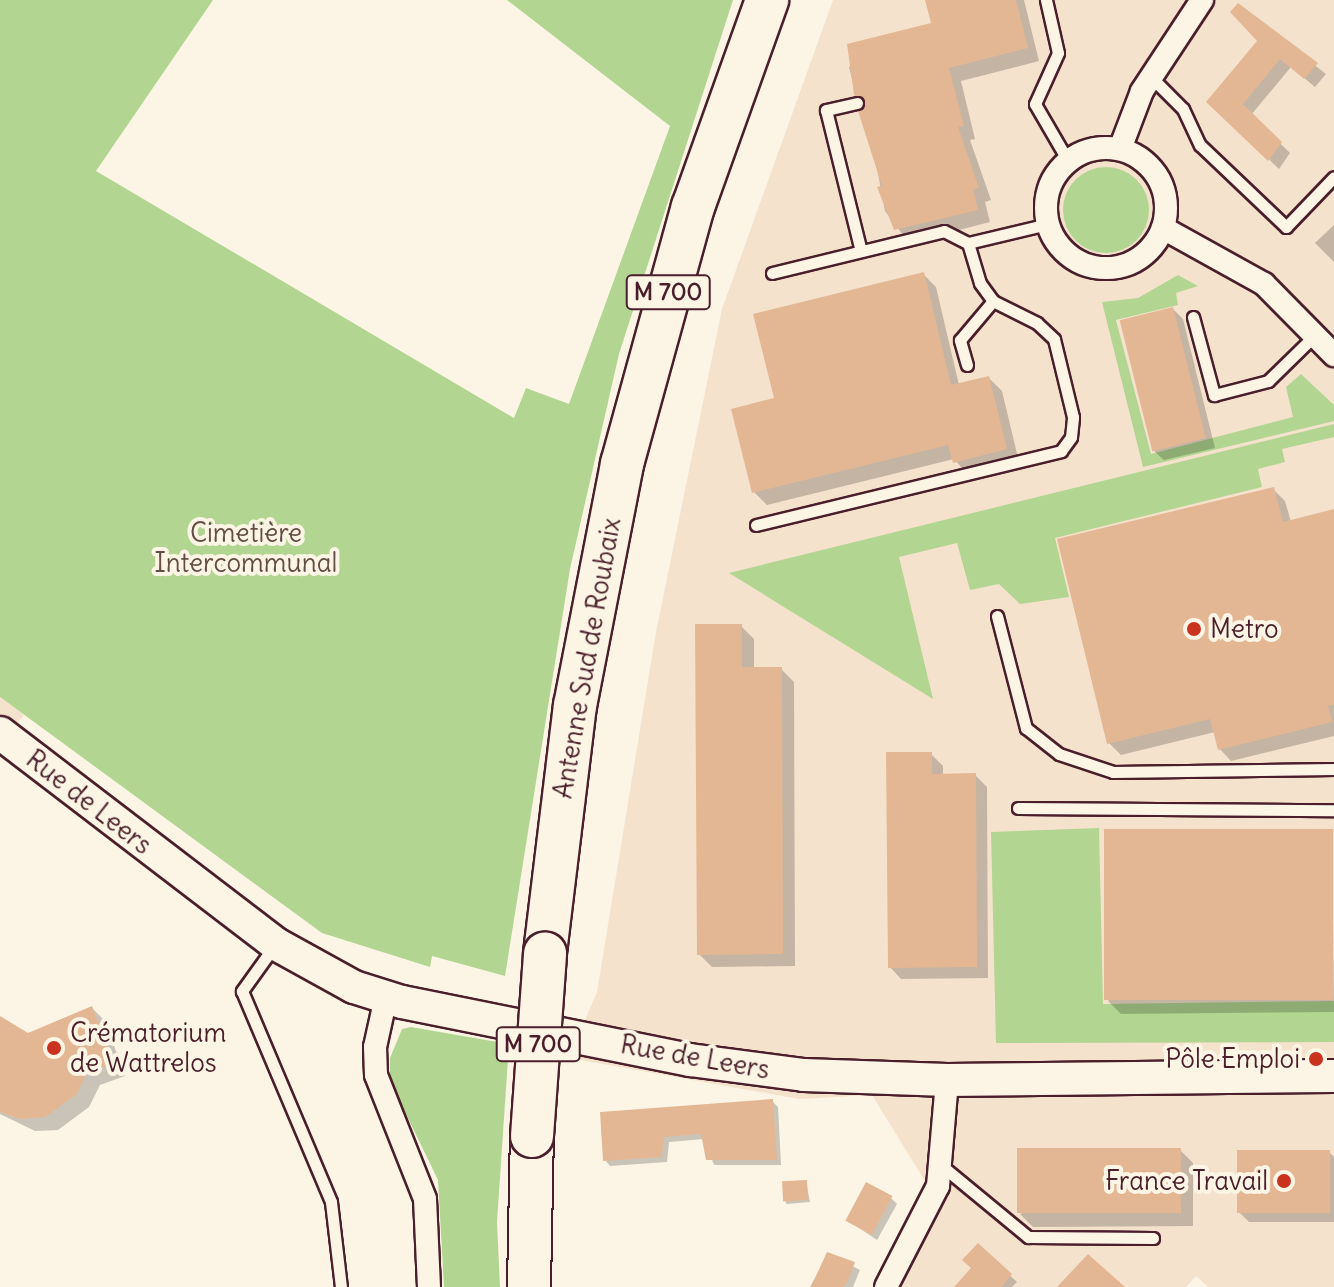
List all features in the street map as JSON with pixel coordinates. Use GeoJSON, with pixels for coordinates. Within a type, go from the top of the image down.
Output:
{"type":"FeatureCollection","features":[{"type":"Feature","properties":{"kind":"highway","name":"Antenne Sud de Roubaix"},"geometry":{"type":"LineString","coordinates":[[529,1287],[532,1136],[545,953],[575,706],[622,464],[693,207],[770,0]]}},
{"type":"Feature","properties":{"kind":"street"},"geometry":{"type":"LineString","coordinates":[[1120,149],[1151,77],[1202,0]]}},
{"type":"Feature","properties":{"kind":"street"},"geometry":{"type":"LineString","coordinates":[[1092,149],[1120,149],[1143,160],[1159,179],[1166,203],[1163,228],[1137,259],[1097,268],[1061,248],[1048,224],[1051,183],[1068,161],[1092,149]]}},
{"type":"Feature","properties":{"kind":"street"},"geometry":{"type":"LineString","coordinates":[[1163,228],[1264,284],[1334,355]]}},
{"type":"Feature","properties":{"kind":"street","name":"Rue de Leers"},"geometry":{"type":"LineString","coordinates":[[0,733],[276,944],[324,973],[386,997],[730,1067],[947,1080],[1334,1076]]}},
{"type":"Feature","properties":{"kind":"street"},"geometry":{"type":"LineString","coordinates":[[386,997],[375,1047],[376,1075],[425,1199],[429,1287]]}},
{"type":"Feature","properties":{"kind":"street"},"geometry":{"type":"LineString","coordinates":[[886,1287],[931,1203],[942,1166],[947,1080]]}},
{"type":"Feature","properties":{"kind":"lane"},"geometry":{"type":"LineString","coordinates":[[1046,0],[1058,53],[1035,104],[1068,161]]}},
{"type":"Feature","properties":{"kind":"lane"},"geometry":{"type":"LineString","coordinates":[[1151,77],[1183,109],[1200,145],[1286,227],[1334,177]]}},
{"type":"Feature","properties":{"kind":"lane"},"geometry":{"type":"LineString","coordinates":[[857,103],[826,110],[861,251]]}},
{"type":"Feature","properties":{"kind":"lane"},"geometry":{"type":"LineString","coordinates":[[772,273],[944,231],[968,243],[1048,224]]}},
{"type":"Feature","properties":{"kind":"lane"},"geometry":{"type":"LineString","coordinates":[[756,525],[1061,451],[1071,437],[1073,417],[1054,339],[1037,323],[993,301],[980,283],[968,243]]}},
{"type":"Feature","properties":{"kind":"lane"},"geometry":{"type":"LineString","coordinates":[[967,365],[960,340],[993,301]]}},
{"type":"Feature","properties":{"kind":"lane"},"geometry":{"type":"LineString","coordinates":[[1193,317],[1214,395],[1268,381],[1315,335]]}},
{"type":"Feature","properties":{"kind":"lane"},"geometry":{"type":"LineString","coordinates":[[997,616],[1026,728],[1059,754],[1113,772],[1334,769]]}},
{"type":"Feature","properties":{"kind":"lane"},"geometry":{"type":"LineString","coordinates":[[1018,808],[1334,810]]}},
{"type":"Feature","properties":{"kind":"lane"},"geometry":{"type":"LineString","coordinates":[[276,944],[242,991],[331,1202],[341,1287]]}},
{"type":"Feature","properties":{"kind":"lane"},"geometry":{"type":"LineString","coordinates":[[942,1166],[1028,1237],[1153,1238]]}},
{"type":"Feature","properties":{"kind":"shaded area"},"geometry":{"type":"Polygon","coordinates":[[[833,0],[1334,0],[1334,1287],[1208,1287],[1196,1276],[1186,1287],[898,1287],[941,1207],[872,1095],[799,1099],[569,1058],[597,992],[656,632],[722,309],[833,0]]]}},
{"type":"Feature","properties":{"kind":"shaded area"},"geometry":{"type":"Polygon","coordinates":[[[0,697],[24,715],[0,747],[0,697]]]}},
{"type":"Feature","properties":{"kind":"green space","name":"Cimetière Intercommunal"},"geometry":{"type":"Polygon","coordinates":[[[0,0],[213,0],[96,171],[514,418],[526,388],[569,404],[670,126],[507,0],[733,0],[619,354],[570,569],[505,976],[432,956],[430,967],[322,933],[0,697],[0,0]]]}},
{"type":"Feature","properties":{"kind":"green space"},"geometry":{"type":"Polygon","coordinates":[[[1106,167],[1122,171],[1136,180],[1145,194],[1149,210],[1145,226],[1136,240],[1122,249],[1106,253],[1090,249],[1076,240],[1067,226],[1063,210],[1067,194],[1076,180],[1090,171],[1106,167]]]}},
{"type":"Feature","properties":{"kind":"green space"},"geometry":{"type":"Polygon","coordinates":[[[1178,275],[1198,286],[1176,293],[1178,305],[1116,320],[1151,454],[1293,417],[1286,387],[1301,374],[1334,405],[1334,421],[1143,467],[1102,302],[1138,298],[1178,275]]]}},
{"type":"Feature","properties":{"kind":"green space"},"geometry":{"type":"Polygon","coordinates":[[[1334,424],[1334,437],[1282,449],[1285,462],[1258,469],[1262,487],[1055,538],[1069,597],[1020,604],[999,584],[970,590],[957,543],[899,557],[933,699],[729,573],[1334,424]]]}},
{"type":"Feature","properties":{"kind":"green space"},"geometry":{"type":"Polygon","coordinates":[[[1099,828],[1103,1004],[1334,1001],[1334,1042],[996,1043],[991,832],[1099,828]]]}},
{"type":"Feature","properties":{"kind":"green space"},"geometry":{"type":"Polygon","coordinates":[[[411,1027],[509,1044],[497,1222],[500,1287],[444,1287],[438,1180],[390,1081],[390,1058],[402,1029],[411,1027]]]}},
{"type":"Feature","properties":{"kind":"building"},"geometry":{"type":"Polygon","coordinates":[[[925,0],[1016,0],[1028,48],[949,68],[964,126],[958,127],[979,188],[973,189],[978,210],[894,230],[877,187],[882,186],[858,111],[865,102],[854,95],[847,44],[931,23],[925,0]]]}},
{"type":"Feature","properties":{"kind":"building"},"geometry":{"type":"Polygon","coordinates":[[[1238,3],[1318,63],[1304,79],[1280,59],[1243,104],[1282,142],[1268,161],[1206,102],[1257,41],[1230,12],[1238,3]]]}},
{"type":"Feature","properties":{"kind":"building"},"geometry":{"type":"Polygon","coordinates":[[[924,272],[951,385],[989,376],[1007,449],[953,463],[948,445],[752,493],[731,409],[774,398],[753,314],[924,272]]]}},
{"type":"Feature","properties":{"kind":"building"},"geometry":{"type":"Polygon","coordinates":[[[1173,307],[1206,438],[1152,451],[1120,320],[1173,307]]]}},
{"type":"Feature","properties":{"kind":"building","name":"Metro"},"geometry":{"type":"Polygon","coordinates":[[[1274,487],[1283,522],[1334,509],[1334,705],[1328,706],[1332,722],[1218,750],[1210,719],[1107,744],[1057,539],[1274,487]]]}},
{"type":"Feature","properties":{"kind":"building"},"geometry":{"type":"Polygon","coordinates":[[[695,624],[742,624],[742,667],[782,667],[783,954],[697,955],[695,624]]]}},
{"type":"Feature","properties":{"kind":"building"},"geometry":{"type":"Polygon","coordinates":[[[886,752],[932,752],[932,774],[976,773],[977,967],[888,968],[886,752]]]}},
{"type":"Feature","properties":{"kind":"building"},"geometry":{"type":"Polygon","coordinates":[[[1104,829],[1333,829],[1333,1000],[1104,1000],[1104,829]]]}},
{"type":"Feature","properties":{"kind":"building","name":"Crématorium de Wattrelos"},"geometry":{"type":"Polygon","coordinates":[[[92,1006],[114,1063],[87,1072],[77,1094],[45,1117],[20,1119],[0,1112],[0,1016],[28,1033],[92,1006]]]}},
{"type":"Feature","properties":{"kind":"building"},"geometry":{"type":"Polygon","coordinates":[[[773,1099],[777,1160],[706,1160],[701,1134],[664,1137],[662,1157],[603,1161],[600,1112],[773,1099]]]}},
{"type":"Feature","properties":{"kind":"building"},"geometry":{"type":"Polygon","coordinates":[[[1017,1148],[1181,1148],[1181,1213],[1017,1213],[1017,1148]]]}},
{"type":"Feature","properties":{"kind":"building","name":"France Travail"},"geometry":{"type":"Polygon","coordinates":[[[1237,1150],[1330,1150],[1330,1213],[1237,1213],[1237,1150]]]}},
{"type":"Feature","properties":{"kind":"building"},"geometry":{"type":"Polygon","coordinates":[[[807,1180],[808,1200],[783,1201],[782,1181],[807,1180]]]}},
{"type":"Feature","properties":{"kind":"building"},"geometry":{"type":"Polygon","coordinates":[[[866,1182],[892,1196],[872,1235],[845,1221],[866,1182]]]}},
{"type":"Feature","properties":{"kind":"building"},"geometry":{"type":"Polygon","coordinates":[[[978,1243],[1012,1274],[1001,1287],[954,1287],[971,1268],[962,1260],[978,1243]]]}},
{"type":"Feature","properties":{"kind":"building"},"geometry":{"type":"Polygon","coordinates":[[[827,1252],[855,1262],[848,1281],[843,1287],[811,1287],[827,1252]]]}},
{"type":"Feature","properties":{"kind":"building"},"geometry":{"type":"Polygon","coordinates":[[[1088,1254],[1125,1287],[1057,1287],[1088,1254]]]}},
{"type":"Feature","properties":{"kind":"place","name":"Metro"},"geometry":{"type":"Point","coordinates":[1194,629]}},
{"type":"Feature","properties":{"kind":"place","name":"Crématorium de Wattrelos"},"geometry":{"type":"Point","coordinates":[54,1048]}},
{"type":"Feature","properties":{"kind":"place","name":"Pôle Emploi"},"geometry":{"type":"Point","coordinates":[1316,1059]}},
{"type":"Feature","properties":{"kind":"place","name":"France Travail"},"geometry":{"type":"Point","coordinates":[1284,1181]}}]}
